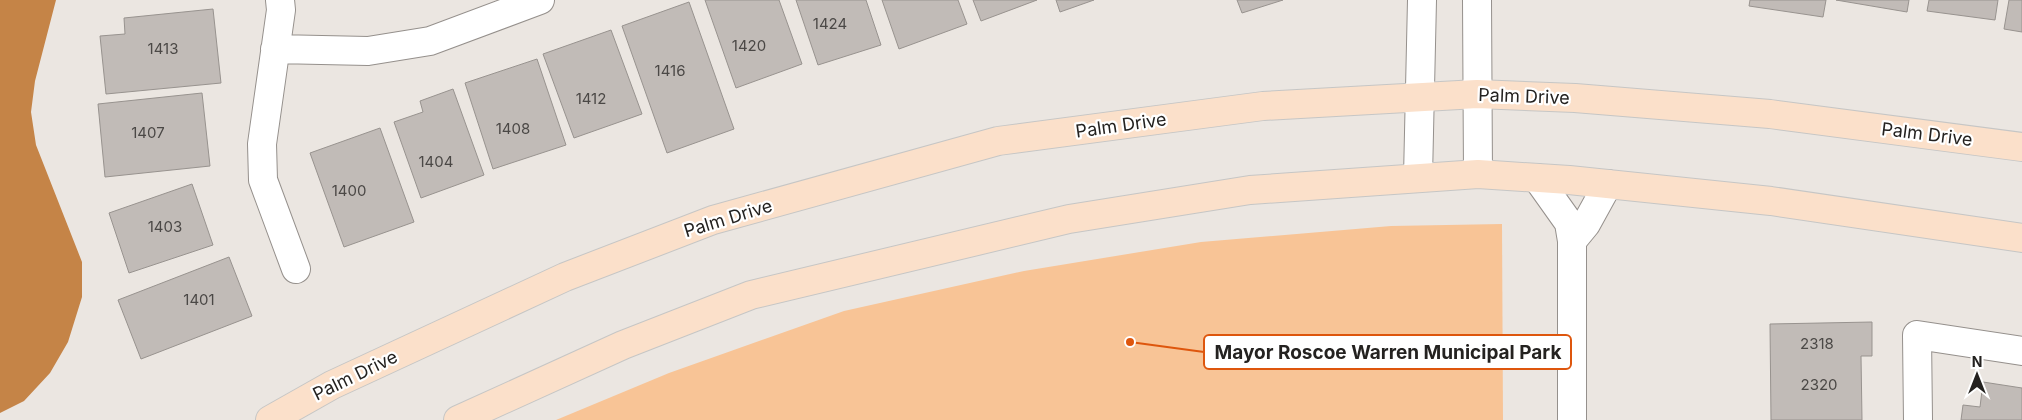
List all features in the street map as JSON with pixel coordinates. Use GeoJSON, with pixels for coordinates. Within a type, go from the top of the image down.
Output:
{"type":"FeatureCollection","features":[{"type":"Feature","properties":{"kind":"main road","name":"Palm Drive"},"geometry":{"type":"LineString","coordinates":[[270,420],[332,385],[565,277],[713,220],[998,141],[1263,106],[1477,94],[1575,98],[1770,114],[2022,147]]}},
{"type":"Feature","properties":{"kind":"main road"},"geometry":{"type":"LineString","coordinates":[[458,420],[623,345],[751,295],[1069,219],[1250,190],[1478,174],[1608,184],[1771,201],[2022,238]]}},
{"type":"Feature","properties":{"kind":"street"},"geometry":{"type":"LineString","coordinates":[[280,0],[281,10],[262,144],[263,180],[296,269]]}},
{"type":"Feature","properties":{"kind":"street"},"geometry":{"type":"LineString","coordinates":[[275,49],[368,51],[430,41],[540,0]]}},
{"type":"Feature","properties":{"kind":"street"},"geometry":{"type":"LineString","coordinates":[[1418,177],[1422,0]]}},
{"type":"Feature","properties":{"kind":"street"},"geometry":{"type":"LineString","coordinates":[[1477,0],[1478,174]]}},
{"type":"Feature","properties":{"kind":"street"},"geometry":{"type":"LineString","coordinates":[[1537,178],[1569,223],[1572,241],[1572,420]]}},
{"type":"Feature","properties":{"kind":"street"},"geometry":{"type":"LineString","coordinates":[[1572,241],[1586,224],[1608,184]]}},
{"type":"Feature","properties":{"kind":"street"},"geometry":{"type":"LineString","coordinates":[[1918,420],[1917,335],[2022,351]]}},
{"type":"Feature","properties":{"kind":"shaded area"},"geometry":{"type":"Polygon","coordinates":[[[0,0],[56,0],[35,81],[31,112],[36,145],[82,262],[82,297],[68,342],[50,373],[24,401],[0,413],[0,0]]]}},
{"type":"Feature","properties":{"kind":"shaded area"},"geometry":{"type":"Polygon","coordinates":[[[1502,224],[1503,420],[556,420],[669,373],[844,311],[1024,271],[1201,242],[1391,226],[1502,224]]]}},
{"type":"Feature","properties":{"kind":"building"},"geometry":{"type":"Polygon","coordinates":[[[705,0],[779,0],[802,64],[736,88],[705,0]]]}},
{"type":"Feature","properties":{"kind":"building"},"geometry":{"type":"Polygon","coordinates":[[[796,0],[866,0],[881,45],[818,65],[796,0]]]}},
{"type":"Feature","properties":{"kind":"building"},"geometry":{"type":"Polygon","coordinates":[[[882,0],[958,0],[967,24],[899,49],[882,0]]]}},
{"type":"Feature","properties":{"kind":"building"},"geometry":{"type":"Polygon","coordinates":[[[973,0],[1037,0],[981,21],[973,0]]]}},
{"type":"Feature","properties":{"kind":"building"},"geometry":{"type":"Polygon","coordinates":[[[1056,0],[1094,0],[1060,12],[1056,0]]]}},
{"type":"Feature","properties":{"kind":"building"},"geometry":{"type":"Polygon","coordinates":[[[1237,0],[1283,0],[1242,13],[1237,0]]]}},
{"type":"Feature","properties":{"kind":"building"},"geometry":{"type":"Polygon","coordinates":[[[1750,0],[1826,0],[1823,17],[1749,6],[1750,0]]]}},
{"type":"Feature","properties":{"kind":"building"},"geometry":{"type":"Polygon","coordinates":[[[1836,0],[1909,0],[1907,12],[1836,0]]]}},
{"type":"Feature","properties":{"kind":"building"},"geometry":{"type":"Polygon","coordinates":[[[1929,0],[1998,0],[1995,20],[1927,11],[1929,0]]]}},
{"type":"Feature","properties":{"kind":"building"},"geometry":{"type":"Polygon","coordinates":[[[2009,0],[2022,0],[2022,32],[2004,29],[2009,0]]]}},
{"type":"Feature","properties":{"kind":"building"},"geometry":{"type":"Polygon","coordinates":[[[689,2],[734,129],[667,153],[622,26],[689,2]]]}},
{"type":"Feature","properties":{"kind":"building"},"geometry":{"type":"Polygon","coordinates":[[[213,9],[221,83],[106,94],[100,36],[125,34],[124,18],[213,9]]]}},
{"type":"Feature","properties":{"kind":"building"},"geometry":{"type":"Polygon","coordinates":[[[611,30],[642,114],[574,138],[543,54],[611,30]]]}},
{"type":"Feature","properties":{"kind":"building"},"geometry":{"type":"Polygon","coordinates":[[[537,59],[566,145],[493,169],[465,83],[537,59]]]}},
{"type":"Feature","properties":{"kind":"building"},"geometry":{"type":"Polygon","coordinates":[[[453,89],[484,175],[421,198],[394,122],[423,112],[420,101],[453,89]]]}},
{"type":"Feature","properties":{"kind":"building"},"geometry":{"type":"Polygon","coordinates":[[[202,93],[210,166],[105,177],[98,104],[202,93]]]}},
{"type":"Feature","properties":{"kind":"building"},"geometry":{"type":"Polygon","coordinates":[[[380,128],[414,222],[344,247],[310,153],[380,128]]]}},
{"type":"Feature","properties":{"kind":"building"},"geometry":{"type":"Polygon","coordinates":[[[192,184],[213,245],[129,273],[109,213],[192,184]]]}},
{"type":"Feature","properties":{"kind":"building"},"geometry":{"type":"Polygon","coordinates":[[[229,257],[252,316],[141,359],[118,300],[229,257]]]}},
{"type":"Feature","properties":{"kind":"building"},"geometry":{"type":"Polygon","coordinates":[[[1872,322],[1872,356],[1861,356],[1862,420],[1771,420],[1770,324],[1872,322]]]}},
{"type":"Feature","properties":{"kind":"building"},"geometry":{"type":"Polygon","coordinates":[[[1983,382],[2022,388],[2022,420],[1961,420],[1963,405],[1980,407],[1983,382]]]}},
{"type":"Feature","properties":{"kind":"place","name":"Mayor Roscoe Warren Municipal Park"},"geometry":{"type":"Point","coordinates":[1130,342]}}]}
